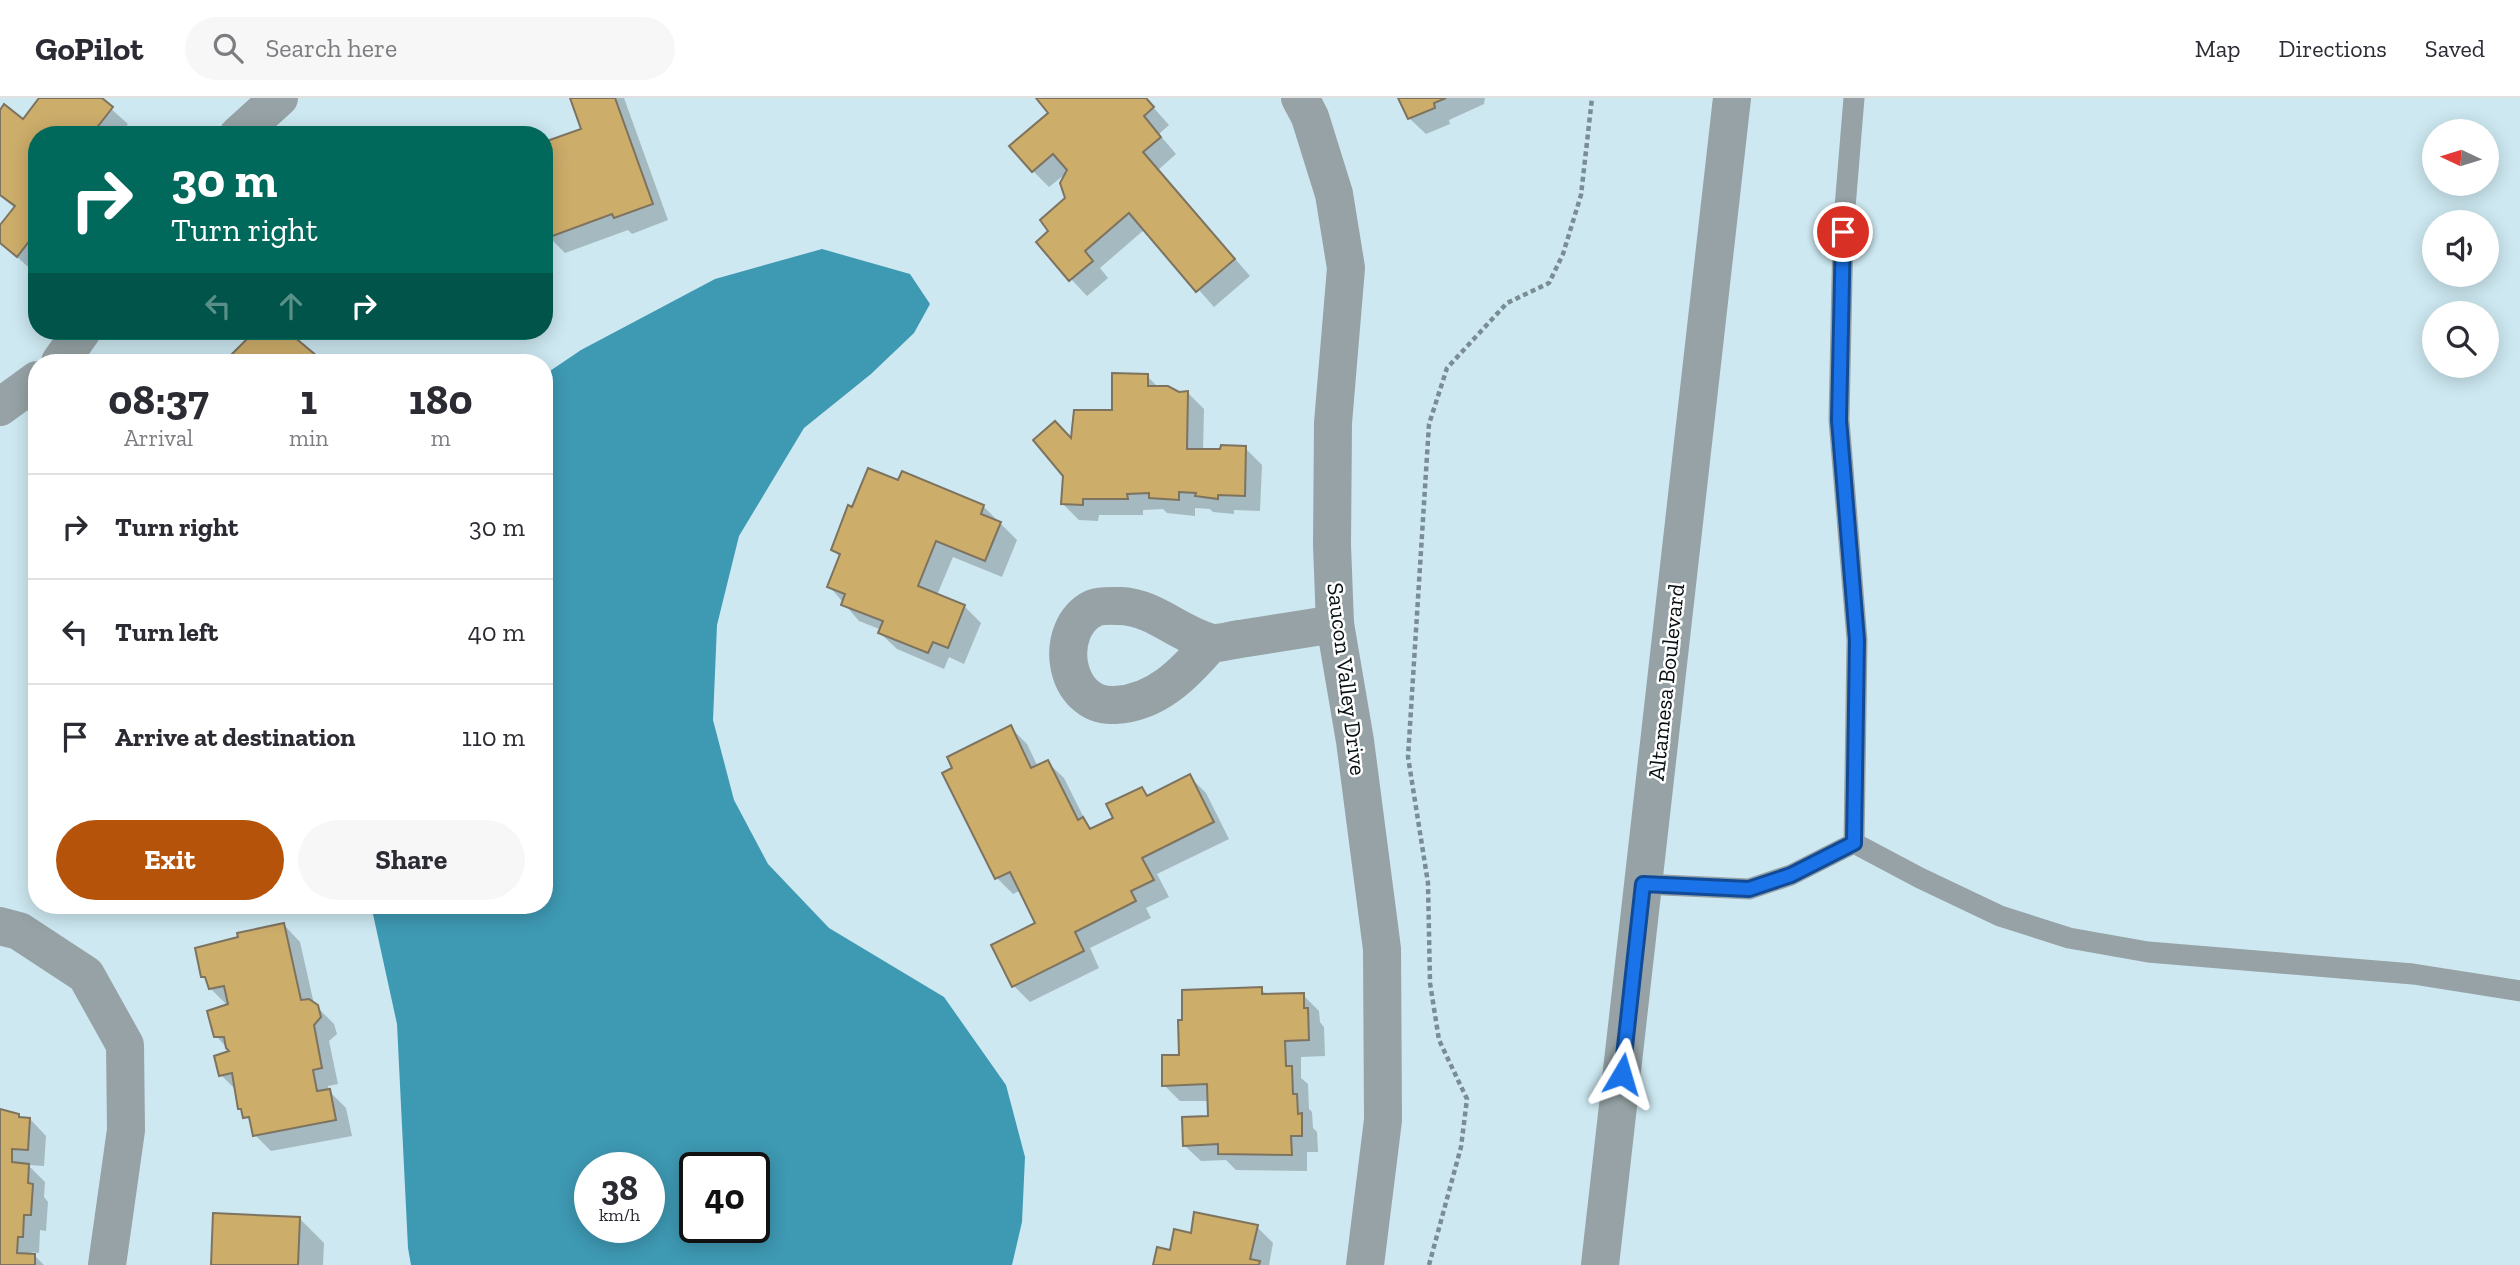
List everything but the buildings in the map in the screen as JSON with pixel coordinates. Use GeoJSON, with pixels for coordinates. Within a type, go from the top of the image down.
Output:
{"type":"FeatureCollection","features":[{"type":"Feature","properties":{"kind":"street"},"geometry":{"type":"LineString","coordinates":[[248,126],[279,98]]}},
{"type":"Feature","properties":{"kind":"street","name":"Saucon Valley Drive"},"geometry":{"type":"LineString","coordinates":[[1300,98],[1310,117],[1334,194],[1346,268],[1333,423],[1335,624],[1355,741],[1382,949],[1383,1120],[1365,1265]]}},
{"type":"Feature","properties":{"kind":"street","name":"Altamesa Boulevard"},"geometry":{"type":"LineString","coordinates":[[1600,1265],[1732,98]]}},
{"type":"Feature","properties":{"kind":"street"},"geometry":{"type":"LineString","coordinates":[[0,407],[28,387]]}},
{"type":"Feature","properties":{"kind":"street"},"geometry":{"type":"LineString","coordinates":[[1211,643],[1335,624]]}},
{"type":"Feature","properties":{"kind":"street"},"geometry":{"type":"LineString","coordinates":[[0,926],[19,932],[86,975],[125,1045],[126,1130],[107,1265]]}},
{"type":"Feature","properties":{"kind":"lane"},"geometry":{"type":"LineString","coordinates":[[1854,98],[1843,232],[1839,420],[1857,640],[1854,843]]}},
{"type":"Feature","properties":{"kind":"lane"},"geometry":{"type":"LineString","coordinates":[[1643,884],[1749,889],[1791,875],[1854,843]]}},
{"type":"Feature","properties":{"kind":"lane"},"geometry":{"type":"LineString","coordinates":[[1854,843],[2000,916],[2069,938],[2148,953],[2413,974],[2520,991]]}},
{"type":"Feature","properties":{"kind":"path"},"geometry":{"type":"LineString","coordinates":[[1429,1265],[1461,1147],[1467,1099],[1439,1040],[1430,983],[1428,883],[1408,757],[1429,424],[1447,368],[1507,303],[1549,283],[1563,254],[1581,195],[1592,98]]}},
{"type":"Feature","properties":{"kind":"water"},"geometry":{"type":"Polygon","coordinates":[[[822,249],[910,274],[930,304],[914,333],[871,374],[804,428],[739,536],[717,625],[713,720],[734,800],[768,864],[829,928],[944,997],[1006,1085],[1025,1157],[1022,1222],[1012,1265],[411,1265],[397,1024],[373,914],[553,914],[553,369],[581,350],[715,279],[822,249]]]}},
{"type":"Feature","properties":{"kind":"route"},"geometry":{"type":"LineString","coordinates":[[1622,1074],[1643,884],[1749,889],[1791,875],[1854,843],[1857,640],[1839,420],[1843,232]]}}]}
